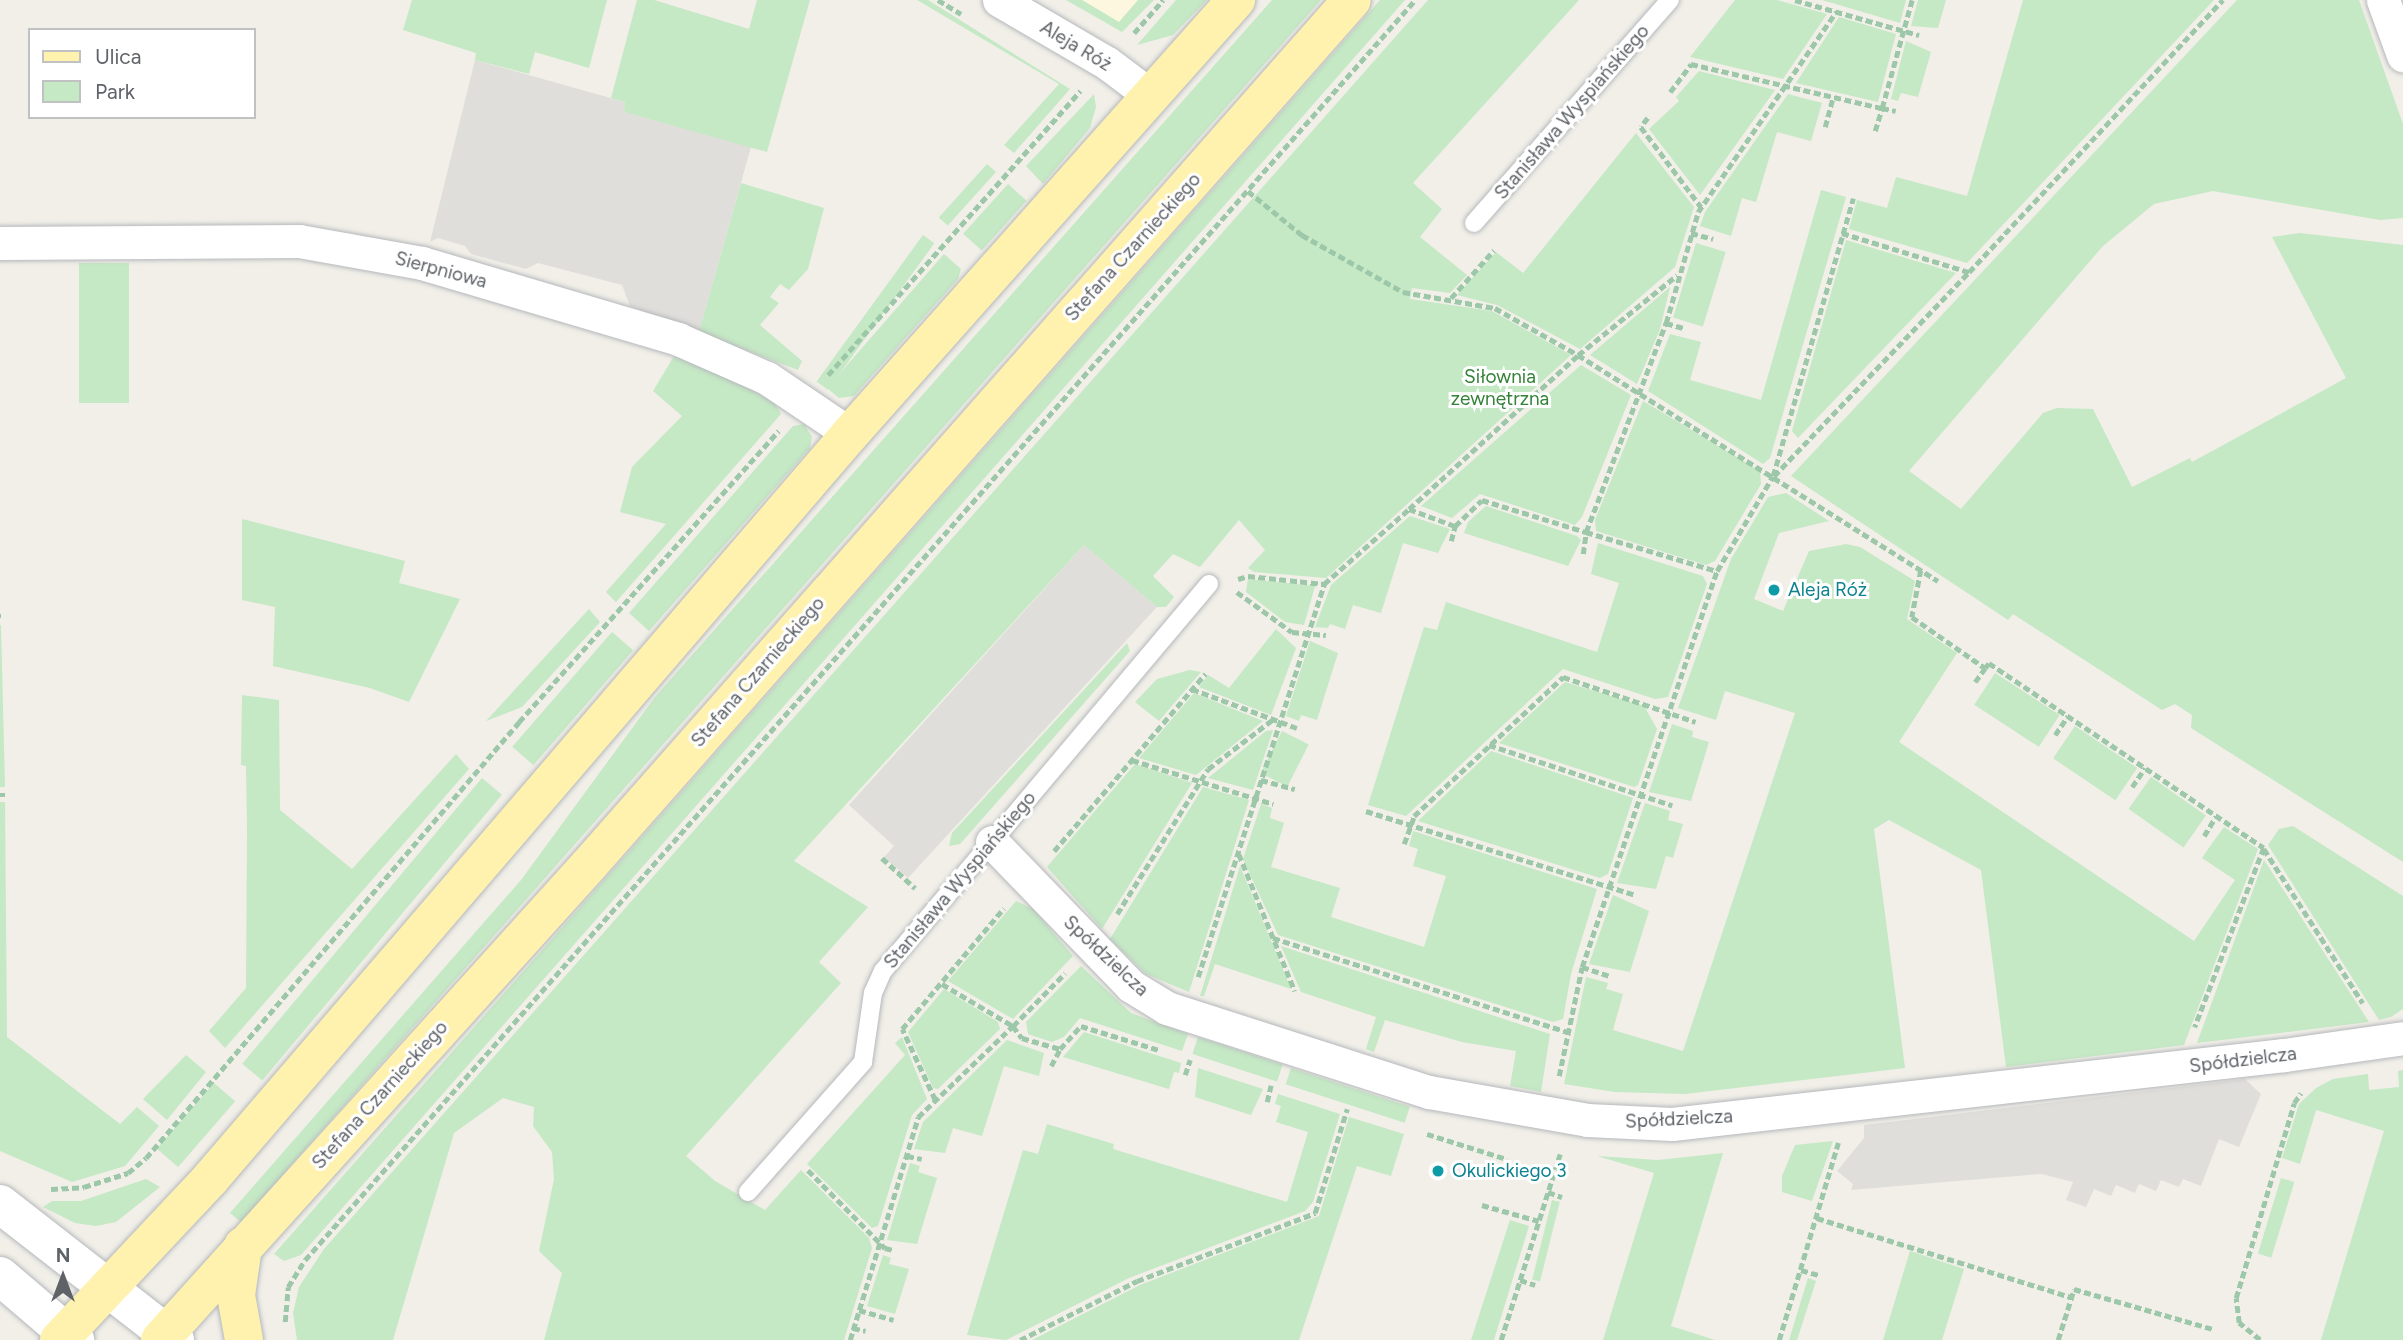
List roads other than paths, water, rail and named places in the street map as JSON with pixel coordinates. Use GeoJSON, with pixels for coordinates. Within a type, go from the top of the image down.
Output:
{"type":"FeatureCollection","features":[{"type":"Feature","properties":{"kind":"main road"},"geometry":{"type":"LineString","coordinates":[[0,1276],[66,1337],[106,1287],[219,1168],[850,435],[1236,0]]}},
{"type":"Feature","properties":{"kind":"main road","name":"Stefana Czarnieckiego"},"geometry":{"type":"LineString","coordinates":[[167,1338],[243,1246],[598,855],[1352,0]]}},
{"type":"Feature","properties":{"kind":"main road"},"geometry":{"type":"LineString","coordinates":[[0,1204],[167,1338]]}},
{"type":"Feature","properties":{"kind":"main road"},"geometry":{"type":"LineString","coordinates":[[243,1246],[236,1295],[244,1340]]}},
{"type":"Feature","properties":{"kind":"street","name":"Aleja Róż"},"geometry":{"type":"LineString","coordinates":[[999,0],[1107,63],[1151,96]]}},
{"type":"Feature","properties":{"kind":"street"},"geometry":{"type":"LineString","coordinates":[[2392,12],[2403,55]]}},
{"type":"Feature","properties":{"kind":"street","name":"Sierpniowa"},"geometry":{"type":"LineString","coordinates":[[0,243],[229,239],[353,248],[627,321],[734,362],[804,401],[850,435]]}},
{"type":"Feature","properties":{"kind":"street","name":"Spółdzielcza"},"geometry":{"type":"LineString","coordinates":[[992,842],[1090,947],[1148,998],[1186,1014],[1429,1091],[1550,1114],[1638,1125],[1672,1124],[2393,1040]]}},
{"type":"Feature","properties":{"kind":"lane","name":"Stanisława Wyspiańskiego"},"geometry":{"type":"LineString","coordinates":[[1474,223],[1670,0]]}},
{"type":"Feature","properties":{"kind":"lane","name":"Stanisława Wyspiańskiego"},"geometry":{"type":"LineString","coordinates":[[748,1192],[863,1062],[878,980],[1209,584]]}},
{"type":"Feature","properties":{"kind":"place","name":"Aleja Róż"},"geometry":{"type":"Point","coordinates":[1774,590]}},
{"type":"Feature","properties":{"kind":"place","name":"Okulickiego 3"},"geometry":{"type":"Point","coordinates":[1438,1171]}},
{"type":"Feature","properties":{"kind":"park label","name":"Siłownia zewnętrzna"},"geometry":{"type":"Point","coordinates":[1500,388]}}]}
